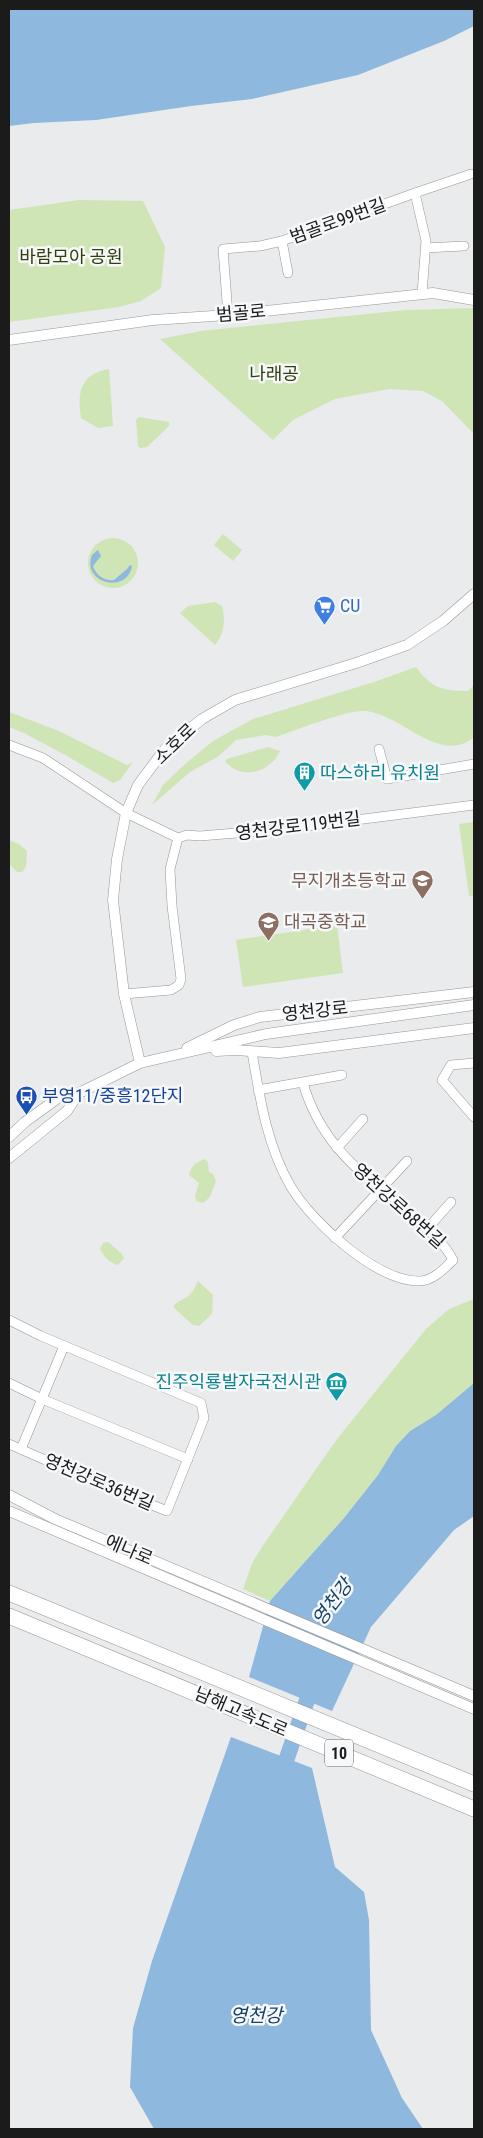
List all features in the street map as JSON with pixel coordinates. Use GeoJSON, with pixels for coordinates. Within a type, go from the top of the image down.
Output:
{"type":"FeatureCollection","features":[{"type":"Feature","properties":{"kind":"highway","name":"남해고속도로"},"geometry":{"type":"LineString","coordinates":[[9,1594],[474,1784]]}},
{"type":"Feature","properties":{"kind":"highway","name":"남해고속도로"},"geometry":{"type":"LineString","coordinates":[[9,1616],[473,1809]]}},
{"type":"Feature","properties":{"kind":"street","name":"범골로99번길"},"geometry":{"type":"LineString","coordinates":[[228,315],[223,249],[260,246],[282,241],[415,192],[471,174]]}},
{"type":"Feature","properties":{"kind":"street"},"geometry":{"type":"LineString","coordinates":[[415,192],[426,241],[422,294]]}},
{"type":"Feature","properties":{"kind":"street"},"geometry":{"type":"LineString","coordinates":[[282,241],[288,273]]}},
{"type":"Feature","properties":{"kind":"street"},"geometry":{"type":"LineString","coordinates":[[425,248],[464,246]]}},
{"type":"Feature","properties":{"kind":"street","name":"범골로"},"geometry":{"type":"LineString","coordinates":[[9,340],[153,320],[228,315],[433,293],[474,300]]}},
{"type":"Feature","properties":{"kind":"street","name":"소호로"},"geometry":{"type":"LineString","coordinates":[[140,1063],[124,994],[113,900],[117,859],[126,813],[138,785],[165,749],[202,719],[235,700],[356,663],[407,645],[443,621],[474,594]]}},
{"type":"Feature","properties":{"kind":"street"},"geometry":{"type":"LineString","coordinates":[[9,745],[43,758],[126,813],[178,838],[170,869],[172,906],[181,979],[179,985],[171,990],[124,994]]}},
{"type":"Feature","properties":{"kind":"street"},"geometry":{"type":"LineString","coordinates":[[380,749],[387,780],[474,764]]}},
{"type":"Feature","properties":{"kind":"street","name":"영천강로119번길"},"geometry":{"type":"LineString","coordinates":[[178,838],[187,835],[224,835],[285,829],[474,805]]}},
{"type":"Feature","properties":{"kind":"street","name":"영천강로"},"geometry":{"type":"LineString","coordinates":[[163,1059],[234,1025],[260,1017],[474,992]]}},
{"type":"Feature","properties":{"kind":"street","name":"영천강로"},"geometry":{"type":"LineString","coordinates":[[163,1059],[266,1034],[474,1005]]}},
{"type":"Feature","properties":{"kind":"street","name":"영천강로"},"geometry":{"type":"LineString","coordinates":[[9,1136],[24,1122],[58,1098],[80,1094],[140,1063],[215,1051],[236,1050],[279,1054],[474,1028]]}},
{"type":"Feature","properties":{"kind":"street","name":"영천강로68번길"},"geometry":{"type":"LineString","coordinates":[[252,1052],[267,1133],[291,1187],[319,1224],[364,1260],[399,1278],[420,1282],[438,1275],[453,1260],[448,1250],[427,1229],[353,1165],[337,1148],[318,1123],[308,1101],[303,1083]]}},
{"type":"Feature","properties":{"kind":"street"},"geometry":{"type":"LineString","coordinates":[[474,1063],[451,1065],[442,1080],[474,1116]]}},
{"type":"Feature","properties":{"kind":"street"},"geometry":{"type":"LineString","coordinates":[[258,1090],[342,1076]]}},
{"type":"Feature","properties":{"kind":"street","name":"영천강로"},"geometry":{"type":"LineString","coordinates":[[9,1158],[67,1111],[80,1094]]}},
{"type":"Feature","properties":{"kind":"street"},"geometry":{"type":"LineString","coordinates":[[337,1148],[363,1119]]}},
{"type":"Feature","properties":{"kind":"street"},"geometry":{"type":"LineString","coordinates":[[335,1238],[407,1161]]}},
{"type":"Feature","properties":{"kind":"street"},"geometry":{"type":"LineString","coordinates":[[427,1229],[451,1202]]}},
{"type":"Feature","properties":{"kind":"street","name":"영천강로36번길"},"geometry":{"type":"LineString","coordinates":[[9,1320],[64,1346],[201,1403],[204,1418],[167,1511],[9,1444]]}},
{"type":"Feature","properties":{"kind":"street"},"geometry":{"type":"LineString","coordinates":[[21,1449],[64,1346]]}},
{"type":"Feature","properties":{"kind":"street"},"geometry":{"type":"LineString","coordinates":[[9,1383],[42,1399],[188,1460]]}},
{"type":"Feature","properties":{"kind":"street","name":"에나로"},"geometry":{"type":"LineString","coordinates":[[9,1495],[55,1519],[250,1607]]}},
{"type":"Feature","properties":{"kind":"street","name":"에나로"},"geometry":{"type":"LineString","coordinates":[[9,1511],[250,1607]]}},
{"type":"Feature","properties":{"kind":"street"},"geometry":{"type":"LineString","coordinates":[[250,1607],[473,1695]]}},
{"type":"Feature","properties":{"kind":"street"},"geometry":{"type":"LineString","coordinates":[[250,1607],[471,1708]]}},
{"type":"Feature","properties":{"kind":"green space","name":"바람모아 공원"},"geometry":{"type":"Polygon","coordinates":[[[79,200],[143,201],[165,247],[161,288],[141,301],[119,307],[9,322],[9,210],[79,200]]]}},
{"type":"Feature","properties":{"kind":"green space","name":"나래공"},"geometry":{"type":"Polygon","coordinates":[[[474,308],[474,434],[442,401],[423,391],[389,389],[335,399],[293,420],[273,440],[160,339],[201,331],[406,310],[474,308]]]}},
{"type":"Feature","properties":{"kind":"green space"},"geometry":{"type":"Polygon","coordinates":[[[109,369],[113,426],[98,428],[81,418],[80,393],[86,380],[92,375],[109,369]]]}},
{"type":"Feature","properties":{"kind":"green space"},"geometry":{"type":"Polygon","coordinates":[[[139,417],[169,422],[169,426],[147,447],[140,448],[138,446],[136,420],[139,417]]]}},
{"type":"Feature","properties":{"kind":"green space"},"geometry":{"type":"Polygon","coordinates":[[[223,534],[242,550],[233,561],[214,545],[223,534]]]}},
{"type":"Feature","properties":{"kind":"green space"},"geometry":{"type":"Polygon","coordinates":[[[108,538],[118,538],[131,545],[138,558],[138,568],[131,581],[118,588],[108,588],[99,584],[92,577],[88,568],[88,558],[92,549],[99,542],[108,538]]]}},
{"type":"Feature","properties":{"kind":"green space"},"geometry":{"type":"Polygon","coordinates":[[[215,602],[222,606],[224,622],[222,632],[215,645],[180,613],[188,606],[215,602]]]}},
{"type":"Feature","properties":{"kind":"green space"},"geometry":{"type":"Polygon","coordinates":[[[416,667],[427,680],[438,687],[468,691],[474,685],[474,737],[461,744],[448,746],[421,736],[379,714],[365,711],[346,714],[276,737],[266,735],[236,740],[219,756],[190,772],[152,805],[163,785],[184,765],[213,741],[253,719],[374,682],[416,667]]]}},
{"type":"Feature","properties":{"kind":"green space"},"geometry":{"type":"Polygon","coordinates":[[[9,712],[59,731],[127,765],[133,762],[120,780],[113,783],[67,756],[9,727],[9,712]]]}},
{"type":"Feature","properties":{"kind":"green space"},"geometry":{"type":"Polygon","coordinates":[[[268,747],[280,751],[269,765],[255,772],[239,771],[225,761],[227,759],[268,747]]]}},
{"type":"Feature","properties":{"kind":"green space"},"geometry":{"type":"Polygon","coordinates":[[[474,822],[474,895],[469,896],[459,824],[474,822]]]}},
{"type":"Feature","properties":{"kind":"green space"},"geometry":{"type":"Polygon","coordinates":[[[9,840],[19,844],[27,851],[26,867],[22,872],[17,872],[9,864],[9,840]]]}},
{"type":"Feature","properties":{"kind":"green space"},"geometry":{"type":"Polygon","coordinates":[[[337,925],[343,973],[243,987],[236,940],[337,925]]]}},
{"type":"Feature","properties":{"kind":"green space"},"geometry":{"type":"Polygon","coordinates":[[[205,1159],[208,1163],[209,1172],[213,1174],[216,1181],[210,1197],[203,1203],[196,1201],[195,1196],[199,1183],[189,1175],[194,1165],[205,1159]]]}},
{"type":"Feature","properties":{"kind":"green space"},"geometry":{"type":"Polygon","coordinates":[[[108,1242],[124,1258],[118,1265],[108,1259],[100,1249],[103,1243],[108,1242]]]}},
{"type":"Feature","properties":{"kind":"green space"},"geometry":{"type":"Polygon","coordinates":[[[198,1281],[213,1295],[212,1314],[199,1326],[193,1325],[174,1308],[174,1305],[191,1294],[198,1281]]]}},
{"type":"Feature","properties":{"kind":"green space"},"geometry":{"type":"Polygon","coordinates":[[[474,1299],[474,1383],[436,1415],[410,1431],[396,1446],[378,1475],[344,1518],[270,1601],[243,1589],[253,1561],[337,1439],[426,1329],[449,1309],[474,1299]]]}},
{"type":"Feature","properties":{"kind":"water"},"geometry":{"type":"Polygon","coordinates":[[[9,9],[474,9],[474,26],[444,41],[358,75],[252,99],[96,120],[9,126],[9,9]]]}},
{"type":"Feature","properties":{"kind":"water"},"geometry":{"type":"Polygon","coordinates":[[[98,550],[101,556],[93,566],[99,575],[104,579],[114,580],[130,565],[132,566],[128,575],[114,583],[106,582],[93,573],[90,565],[92,555],[98,550]]]}},
{"type":"Feature","properties":{"kind":"water"},"geometry":{"type":"Polygon","coordinates":[[[474,1383],[474,1516],[454,1530],[371,1627],[332,1711],[249,1677],[270,1601],[344,1518],[378,1475],[396,1446],[410,1431],[436,1415],[474,1383]]]}},
{"type":"Feature","properties":{"kind":"water","name":"영천강"},"geometry":{"type":"Polygon","coordinates":[[[231,1737],[312,1768],[335,1867],[364,1892],[369,1920],[371,2030],[402,2098],[423,2129],[154,2129],[130,2087],[133,2028],[152,1961],[231,1737]]]}},
{"type":"Feature","properties":{"kind":"waterway","name":"영천강"},"geometry":{"type":"LineString","coordinates":[[280,1778],[314,1680]]}},
{"type":"Feature","properties":{"kind":"place","name":"CU"},"geometry":{"type":"Point","coordinates":[324,625]}},
{"type":"Feature","properties":{"kind":"place","name":"따스하리 유치원"},"geometry":{"type":"Point","coordinates":[304,792]}},
{"type":"Feature","properties":{"kind":"place","name":"무지개초등학교"},"geometry":{"type":"Point","coordinates":[423,900]}},
{"type":"Feature","properties":{"kind":"place","name":"대곡중학교"},"geometry":{"type":"Point","coordinates":[268,941]}},
{"type":"Feature","properties":{"kind":"place","name":"부영11/중흥12단지"},"geometry":{"type":"Point","coordinates":[26,1115]}},
{"type":"Feature","properties":{"kind":"place","name":"진주익룡발자국전시관"},"geometry":{"type":"Point","coordinates":[337,1401]}}]}
